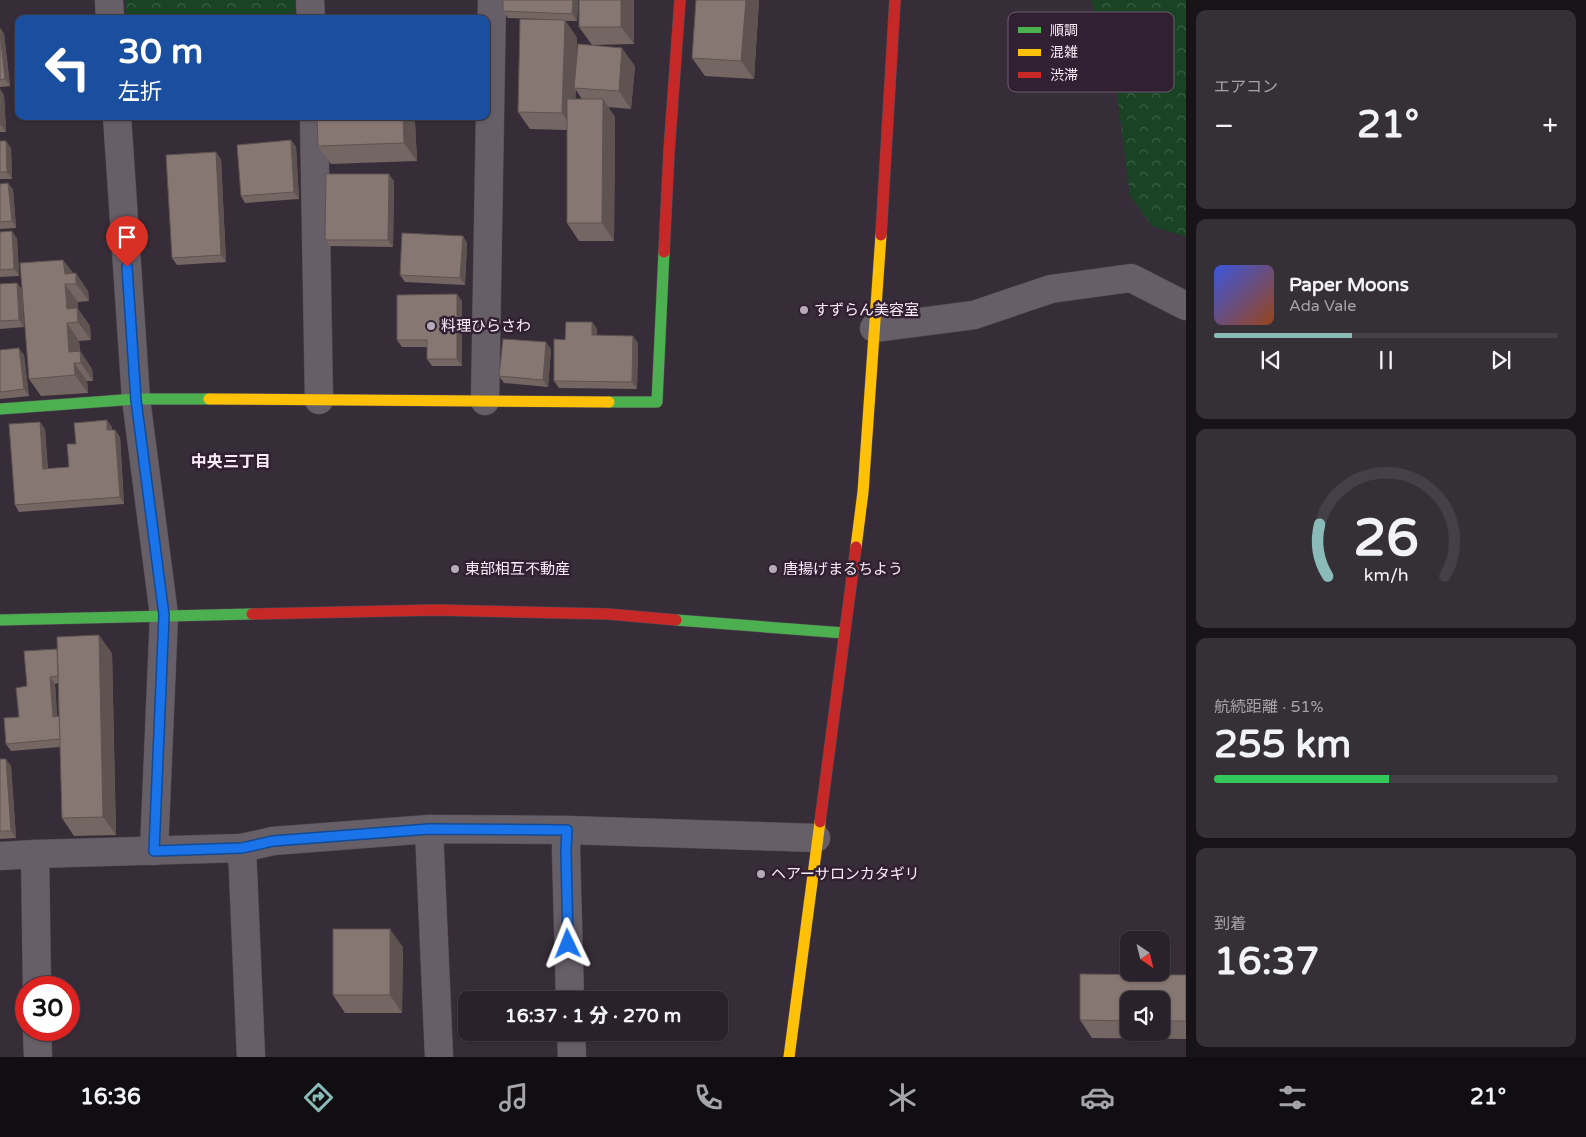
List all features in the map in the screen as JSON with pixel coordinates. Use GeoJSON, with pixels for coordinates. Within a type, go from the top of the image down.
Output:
{"type":"FeatureCollection","features":[{"type":"Feature","properties":{"kind":"street"},"geometry":{"type":"LineString","coordinates":[[109,0],[110,15]]}},
{"type":"Feature","properties":{"kind":"street"},"geometry":{"type":"LineString","coordinates":[[310,0],[311,15]]}},
{"type":"Feature","properties":{"kind":"street"},"geometry":{"type":"LineString","coordinates":[[490,115],[492,0]]}},
{"type":"Feature","properties":{"kind":"street"},"geometry":{"type":"LineString","coordinates":[[0,409],[136,400],[657,402],[669,152],[680,0]]}},
{"type":"Feature","properties":{"kind":"street"},"geometry":{"type":"LineString","coordinates":[[789,1057],[816,838],[863,492],[895,0]]}},
{"type":"Feature","properties":{"kind":"street"},"geometry":{"type":"LineString","coordinates":[[117,120],[136,400],[164,615],[154,851]]}},
{"type":"Feature","properties":{"kind":"street"},"geometry":{"type":"LineString","coordinates":[[314,120],[319,400]]}},
{"type":"Feature","properties":{"kind":"street"},"geometry":{"type":"LineString","coordinates":[[485,401],[490,120]]}},
{"type":"Feature","properties":{"kind":"street"},"geometry":{"type":"LineString","coordinates":[[874,328],[974,315],[1051,289],[1130,278],[1186,306]]}},
{"type":"Feature","properties":{"kind":"street"},"geometry":{"type":"LineString","coordinates":[[0,620],[436,610],[608,614],[844,633]]}},
{"type":"Feature","properties":{"kind":"street"},"geometry":{"type":"LineString","coordinates":[[0,856],[242,848],[273,841],[429,829],[567,830],[816,838]]}},
{"type":"Feature","properties":{"kind":"street"},"geometry":{"type":"LineString","coordinates":[[429,829],[438,1057]]}},
{"type":"Feature","properties":{"kind":"street"},"geometry":{"type":"LineString","coordinates":[[567,830],[570,991]]}},
{"type":"Feature","properties":{"kind":"street"},"geometry":{"type":"LineString","coordinates":[[242,848],[251,1057]]}},
{"type":"Feature","properties":{"kind":"street"},"geometry":{"type":"LineString","coordinates":[[35,854],[37,976]]}},
{"type":"Feature","properties":{"kind":"street"},"geometry":{"type":"LineString","coordinates":[[37,1041],[38,1057]]}},
{"type":"Feature","properties":{"kind":"street"},"geometry":{"type":"LineString","coordinates":[[571,1041],[572,1057]]}},
{"type":"Feature","properties":{"kind":"green space"},"geometry":{"type":"Polygon","coordinates":[[[125,0],[297,0],[298,15],[126,15],[125,0]]]}},
{"type":"Feature","properties":{"kind":"green space"},"geometry":{"type":"Polygon","coordinates":[[[1091,0],[1186,0],[1186,237],[1152,226],[1130,196],[1116,92],[1174,92],[1174,12],[1094,12],[1091,0]]]}},
{"type":"Feature","properties":{"kind":"building"},"geometry":{"type":"Polygon","coordinates":[[[503,0],[573,0],[572,14],[503,11],[503,0]]]}},
{"type":"Feature","properties":{"kind":"building"},"geometry":{"type":"Polygon","coordinates":[[[579,0],[621,0],[621,27],[579,27],[579,0]]]}},
{"type":"Feature","properties":{"kind":"building"},"geometry":{"type":"Polygon","coordinates":[[[696,0],[746,0],[741,61],[692,58],[696,0]]]}},
{"type":"Feature","properties":{"kind":"building"},"geometry":{"type":"Polygon","coordinates":[[[520,19],[565,20],[562,113],[518,112],[520,19]]]}},
{"type":"Feature","properties":{"kind":"building"},"geometry":{"type":"Polygon","coordinates":[[[0,33],[5,79],[0,80],[0,33]]]}},
{"type":"Feature","properties":{"kind":"building"},"geometry":{"type":"Polygon","coordinates":[[[578,44],[622,48],[619,91],[574,88],[578,44]]]}},
{"type":"Feature","properties":{"kind":"building"},"geometry":{"type":"Polygon","coordinates":[[[567,99],[603,99],[602,223],[567,223],[567,99]]]}},
{"type":"Feature","properties":{"kind":"building"},"geometry":{"type":"Polygon","coordinates":[[[317,120],[403,120],[404,143],[318,146],[317,120]]]}},
{"type":"Feature","properties":{"kind":"building"},"geometry":{"type":"Polygon","coordinates":[[[291,140],[294,192],[241,196],[237,145],[291,140]]]}},
{"type":"Feature","properties":{"kind":"building"},"geometry":{"type":"Polygon","coordinates":[[[0,141],[6,141],[7,172],[0,172],[0,141]]]}},
{"type":"Feature","properties":{"kind":"building"},"geometry":{"type":"Polygon","coordinates":[[[216,152],[221,255],[172,258],[166,155],[216,152]]]}},
{"type":"Feature","properties":{"kind":"building"},"geometry":{"type":"Polygon","coordinates":[[[326,174],[389,174],[388,240],[325,240],[326,174]]]}},
{"type":"Feature","properties":{"kind":"building"},"geometry":{"type":"Polygon","coordinates":[[[8,183],[12,221],[0,222],[0,184],[8,183]]]}},
{"type":"Feature","properties":{"kind":"building"},"geometry":{"type":"Polygon","coordinates":[[[12,231],[14,269],[0,270],[0,232],[12,231]]]}},
{"type":"Feature","properties":{"kind":"building"},"geometry":{"type":"Polygon","coordinates":[[[402,233],[463,236],[460,278],[400,275],[402,233]]]}},
{"type":"Feature","properties":{"kind":"building"},"geometry":{"type":"Polygon","coordinates":[[[63,260],[65,274],[76,273],[76,284],[65,284],[67,309],[77,308],[78,322],[67,323],[69,352],[80,351],[81,363],[74,363],[75,375],[29,379],[20,263],[63,260]]]}},
{"type":"Feature","properties":{"kind":"building"},"geometry":{"type":"Polygon","coordinates":[[[17,283],[19,320],[0,321],[0,284],[17,283]]]}},
{"type":"Feature","properties":{"kind":"building"},"geometry":{"type":"Polygon","coordinates":[[[457,294],[457,359],[427,359],[427,340],[397,340],[397,295],[457,294]]]}},
{"type":"Feature","properties":{"kind":"building"},"geometry":{"type":"Polygon","coordinates":[[[566,322],[592,322],[592,335],[633,336],[632,382],[554,381],[554,339],[565,340],[566,322]]]}},
{"type":"Feature","properties":{"kind":"building"},"geometry":{"type":"Polygon","coordinates":[[[503,339],[546,342],[543,380],[499,376],[503,339]]]}},
{"type":"Feature","properties":{"kind":"building"},"geometry":{"type":"Polygon","coordinates":[[[19,348],[24,389],[0,392],[0,350],[19,348]]]}},
{"type":"Feature","properties":{"kind":"building"},"geometry":{"type":"Polygon","coordinates":[[[107,420],[107,430],[115,430],[120,497],[15,505],[9,424],[40,422],[43,469],[69,467],[67,444],[76,444],[74,423],[107,420]]]}},
{"type":"Feature","properties":{"kind":"building"},"geometry":{"type":"Polygon","coordinates":[[[99,635],[103,817],[62,818],[57,637],[99,635]]]}},
{"type":"Feature","properties":{"kind":"building"},"geometry":{"type":"Polygon","coordinates":[[[57,649],[58,676],[50,677],[53,717],[59,716],[60,739],[6,744],[4,718],[19,717],[16,688],[27,686],[24,651],[57,649]]]}},
{"type":"Feature","properties":{"kind":"building"},"geometry":{"type":"Polygon","coordinates":[[[0,759],[6,759],[11,831],[0,831],[0,759]]]}},
{"type":"Feature","properties":{"kind":"building"},"geometry":{"type":"Polygon","coordinates":[[[333,929],[390,929],[390,995],[333,995],[333,929]]]}},
{"type":"Feature","properties":{"kind":"building"},"geometry":{"type":"Polygon","coordinates":[[[1080,974],[1120,974],[1120,981],[1170,981],[1170,975],[1186,975],[1186,1021],[1170,1021],[1170,991],[1120,991],[1120,1021],[1080,1020],[1080,974]]]}},
{"type":"Feature","properties":{"kind":"traffic: fast"},"geometry":{"type":"LineString","coordinates":[[609,402],[657,402],[664,252]]}},
{"type":"Feature","properties":{"kind":"traffic: fast"},"geometry":{"type":"LineString","coordinates":[[0,409],[136,399],[209,399]]}},
{"type":"Feature","properties":{"kind":"traffic: fast"},"geometry":{"type":"LineString","coordinates":[[0,620],[252,614]]}},
{"type":"Feature","properties":{"kind":"traffic: fast"},"geometry":{"type":"LineString","coordinates":[[676,620],[844,633]]}},
{"type":"Feature","properties":{"kind":"traffic: slow"},"geometry":{"type":"LineString","coordinates":[[856,547],[863,492],[881,235]]}},
{"type":"Feature","properties":{"kind":"traffic: slow"},"geometry":{"type":"LineString","coordinates":[[209,399],[609,402]]}},
{"type":"Feature","properties":{"kind":"traffic: slow"},"geometry":{"type":"LineString","coordinates":[[789,1057],[820,822]]}},
{"type":"Feature","properties":{"kind":"traffic: jam"},"geometry":{"type":"LineString","coordinates":[[664,252],[680,0]]}},
{"type":"Feature","properties":{"kind":"traffic: jam"},"geometry":{"type":"LineString","coordinates":[[881,235],[895,0]]}},
{"type":"Feature","properties":{"kind":"traffic: jam"},"geometry":{"type":"LineString","coordinates":[[820,822],[856,547]]}},
{"type":"Feature","properties":{"kind":"traffic: jam"},"geometry":{"type":"LineString","coordinates":[[252,614],[436,610],[608,614],[676,620]]}},
{"type":"Feature","properties":{"kind":"place","name":"すずらん美容室"},"geometry":{"type":"Point","coordinates":[804,310]}},
{"type":"Feature","properties":{"kind":"place","name":"料理ひらさわ"},"geometry":{"type":"Point","coordinates":[431,326]}},
{"type":"Feature","properties":{"kind":"place","name":"東部相互不動産"},"geometry":{"type":"Point","coordinates":[455,569]}},
{"type":"Feature","properties":{"kind":"place","name":"唐揚げまるちよう"},"geometry":{"type":"Point","coordinates":[773,569]}},
{"type":"Feature","properties":{"kind":"place","name":"ヘアーサロンカタギリ"},"geometry":{"type":"Point","coordinates":[761,874]}},
{"type":"Feature","properties":{"kind":"district","name":"中央三丁目"},"geometry":{"type":"Point","coordinates":[231,461]}},
{"type":"Feature","properties":{"kind":"route"},"geometry":{"type":"LineString","coordinates":[[127,267],[136,400],[164,615],[154,851],[242,848],[273,841],[429,829],[567,830],[568,944]]}}]}
